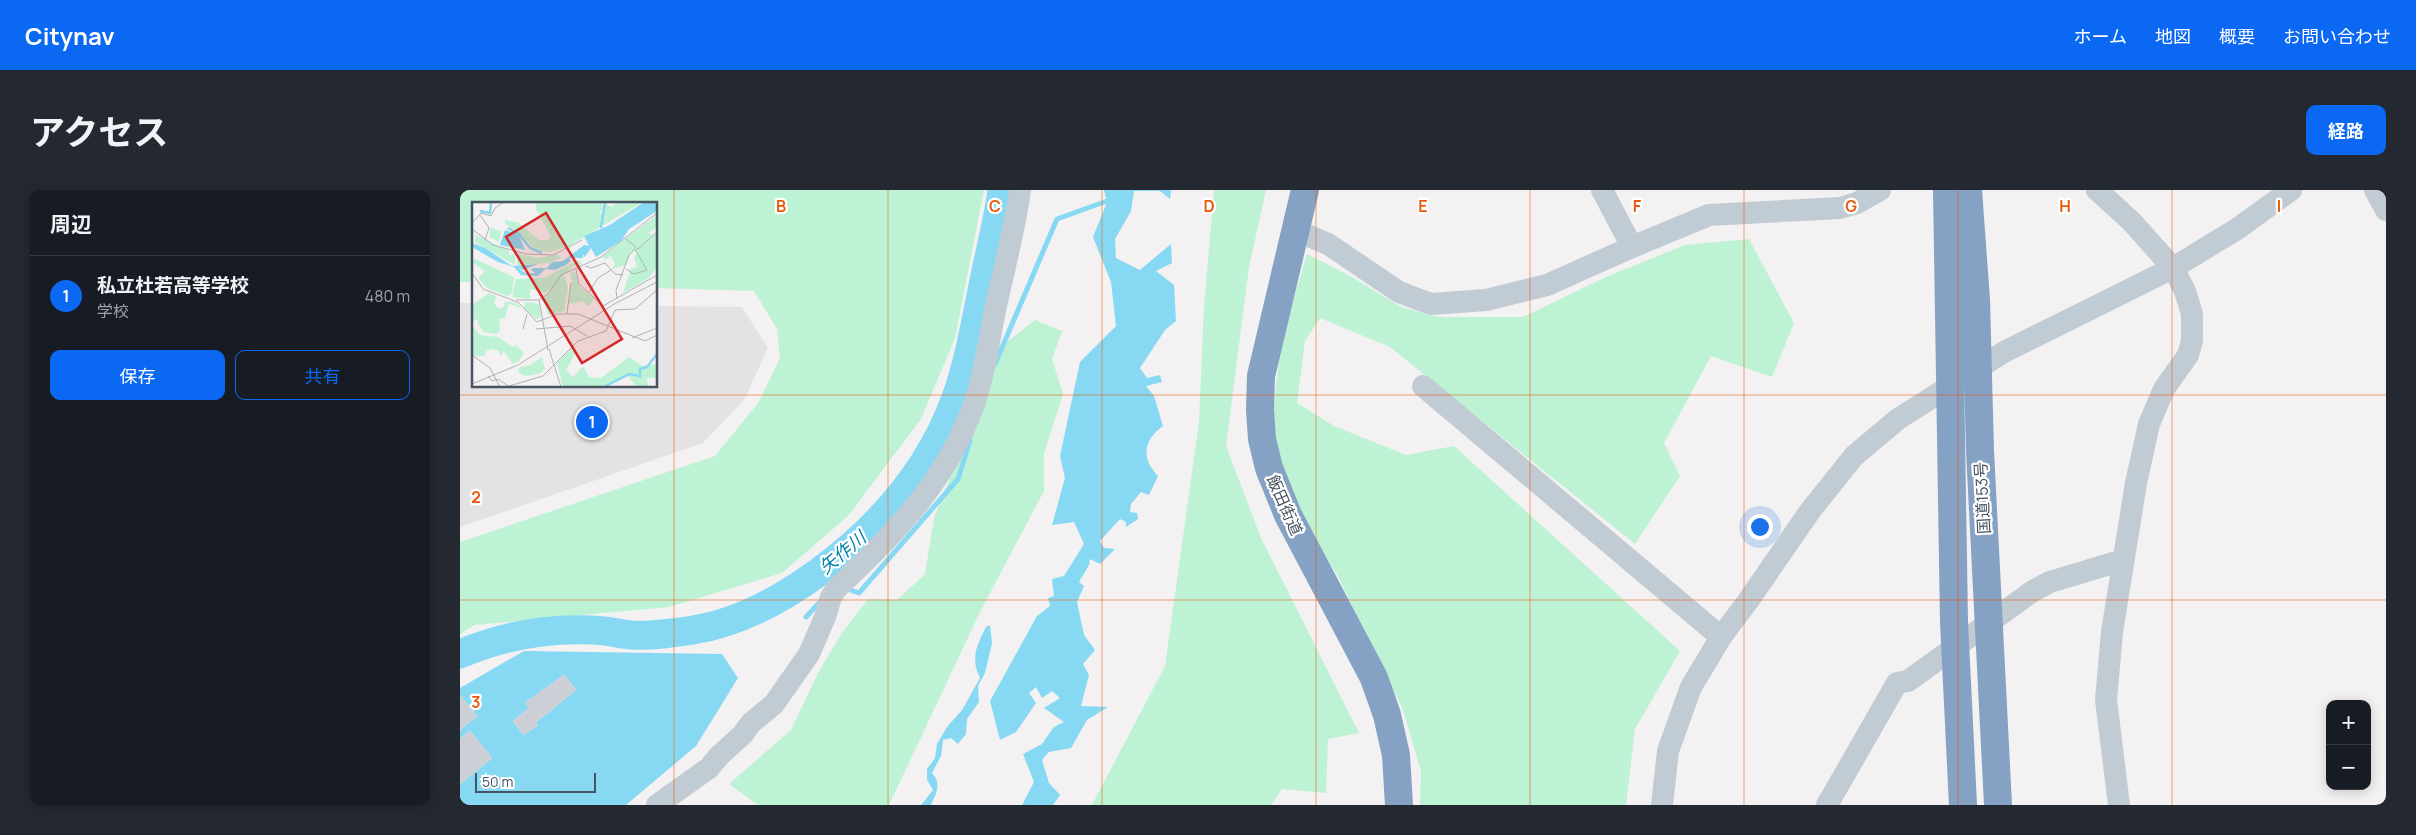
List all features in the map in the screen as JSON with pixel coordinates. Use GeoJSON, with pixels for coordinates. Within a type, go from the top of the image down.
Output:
{"type":"FeatureCollection","features":[{"type":"Feature","properties":{"kind":"highway","name":"飯田街道"},"geometry":{"type":"LineString","coordinates":[[1305,190],[1297,231],[1261,376],[1260,410],[1262,439],[1269,468],[1288,515],[1374,678],[1387,715],[1396,755],[1400,805]]}},
{"type":"Feature","properties":{"kind":"highway","name":"国道153号"},"geometry":{"type":"LineString","coordinates":[[1947,190],[1954,622],[1964,805]]}},
{"type":"Feature","properties":{"kind":"highway","name":"国道153号"},"geometry":{"type":"LineString","coordinates":[[1968,190],[1976,300],[1980,451],[1998,805]]}},
{"type":"Feature","properties":{"kind":"street"},"geometry":{"type":"LineString","coordinates":[[657,805],[709,768],[719,756],[744,734],[751,723],[774,704],[809,654],[837,588],[894,532],[926,496],[941,473],[954,449],[976,396],[1020,190]]}},
{"type":"Feature","properties":{"kind":"street"},"geometry":{"type":"LineString","coordinates":[[1602,190],[1632,247]]}},
{"type":"Feature","properties":{"kind":"street"},"geometry":{"type":"LineString","coordinates":[[1297,231],[1328,244],[1399,292],[1431,304],[1486,300],[1547,285],[1709,215],[1840,208],[1863,200],[1880,190]]}},
{"type":"Feature","properties":{"kind":"street"},"geometry":{"type":"LineString","coordinates":[[2098,190],[2132,222],[2173,268],[2185,292],[2192,314],[2192,341],[2188,355],[2164,389],[2149,424],[2123,560],[2112,632],[2106,700],[2119,805]]}},
{"type":"Feature","properties":{"kind":"street"},"geometry":{"type":"LineString","coordinates":[[1662,805],[1668,751],[1691,687],[1721,637],[1810,511],[1854,456],[1898,419],[2004,352],[2173,268],[2237,229],[2291,190]]}},
{"type":"Feature","properties":{"kind":"street"},"geometry":{"type":"LineString","coordinates":[[2375,190],[2386,210]]}},
{"type":"Feature","properties":{"kind":"street"},"geometry":{"type":"LineString","coordinates":[[1423,386],[1721,637]]}},
{"type":"Feature","properties":{"kind":"street"},"geometry":{"type":"LineString","coordinates":[[1827,805],[1897,683],[1908,681],[2033,591],[2050,582],[2123,560]]}},
{"type":"Feature","properties":{"kind":"shaded area"},"geometry":{"type":"Polygon","coordinates":[[[460,303],[472,303],[472,388],[658,388],[658,306],[742,307],[768,348],[744,400],[703,443],[460,527],[460,303]]]}},
{"type":"Feature","properties":{"kind":"green space"},"geometry":{"type":"Polygon","coordinates":[[[460,190],[984,190],[955,338],[921,419],[848,516],[782,573],[669,607],[474,625],[460,634],[460,542],[715,456],[758,403],[780,358],[777,329],[754,291],[658,288],[658,202],[472,202],[472,282],[460,282],[460,190]]]}},
{"type":"Feature","properties":{"kind":"green space"},"geometry":{"type":"Polygon","coordinates":[[[1214,190],[1266,190],[1249,267],[1226,446],[1261,538],[1359,733],[1328,739],[1326,793],[1282,789],[1271,805],[1092,805],[1165,666],[1199,422],[1204,307],[1214,190]]]}},
{"type":"Feature","properties":{"kind":"green space"},"geometry":{"type":"Polygon","coordinates":[[[1749,239],[1794,323],[1772,377],[1711,356],[1664,443],[1680,476],[1635,544],[1390,347],[1320,318],[1305,341],[1297,403],[1334,426],[1406,455],[1454,446],[1680,651],[1635,729],[1626,805],[1420,805],[1421,771],[1402,707],[1376,658],[1339,578],[1288,499],[1271,433],[1281,343],[1307,254],[1350,276],[1401,307],[1438,317],[1523,317],[1606,277],[1685,245],[1749,239]]]}},
{"type":"Feature","properties":{"kind":"green space"},"geometry":{"type":"Polygon","coordinates":[[[1035,320],[1062,331],[1052,359],[1063,394],[1044,454],[1044,491],[981,610],[889,805],[758,805],[729,784],[791,730],[818,673],[842,633],[868,599],[897,600],[925,574],[934,518],[1003,345],[1035,320]]]}},
{"type":"Feature","properties":{"kind":"water"},"geometry":{"type":"Polygon","coordinates":[[[1104,190],[1171,190],[1170,199],[1160,191],[1134,191],[1131,211],[1115,239],[1116,258],[1140,270],[1171,244],[1172,263],[1156,271],[1174,285],[1176,321],[1165,330],[1140,368],[1147,378],[1160,375],[1162,382],[1146,386],[1154,396],[1163,426],[1151,437],[1147,450],[1149,463],[1158,476],[1149,495],[1141,492],[1131,504],[1130,512],[1137,513],[1138,519],[1126,527],[1126,522],[1120,519],[1100,541],[1104,548],[1115,549],[1100,564],[1090,559],[1089,565],[1079,582],[1084,586],[1077,602],[1084,635],[1095,650],[1083,664],[1089,675],[1081,706],[1108,707],[1087,720],[1071,748],[1049,752],[1042,760],[1049,783],[1060,795],[1053,805],[1022,805],[1034,782],[1023,754],[1042,744],[1054,727],[1064,722],[1044,708],[1060,698],[1052,691],[1042,698],[1036,687],[1029,693],[1036,703],[1016,732],[1000,740],[990,701],[1037,616],[1050,606],[1048,598],[1054,596],[1052,579],[1064,576],[1084,544],[1074,522],[1052,525],[1065,478],[1060,456],[1080,362],[1116,326],[1111,282],[1093,237],[1107,202],[1104,190]]]}},
{"type":"Feature","properties":{"kind":"water"},"geometry":{"type":"Polygon","coordinates":[[[990,625],[992,643],[985,673],[978,686],[979,702],[967,719],[966,734],[958,744],[951,738],[943,740],[941,756],[932,773],[937,781],[936,793],[931,805],[921,805],[933,790],[927,780],[927,769],[935,758],[937,744],[947,727],[962,710],[980,678],[975,664],[976,652],[986,627],[990,625]]]}},
{"type":"Feature","properties":{"kind":"water"},"geometry":{"type":"Polygon","coordinates":[[[524,651],[722,654],[738,678],[696,746],[626,805],[460,805],[460,688],[524,651]]]}},
{"type":"Feature","properties":{"kind":"building"},"geometry":{"type":"Polygon","coordinates":[[[564,675],[576,690],[536,722],[538,725],[524,735],[513,721],[529,708],[525,703],[564,675]]]}},
{"type":"Feature","properties":{"kind":"building"},"geometry":{"type":"Polygon","coordinates":[[[460,695],[477,716],[460,730],[460,695]]]}},
{"type":"Feature","properties":{"kind":"building"},"geometry":{"type":"Polygon","coordinates":[[[470,731],[492,758],[460,784],[460,739],[470,731]]]}},
{"type":"Feature","properties":{"kind":"waterway","name":"矢作川"},"geometry":{"type":"LineString","coordinates":[[460,654],[492,642],[524,634],[558,630],[592,630],[648,635],[710,627],[744,616],[775,600],[805,582],[841,555],[901,495],[932,449],[945,424],[961,384],[968,357],[1002,190]]}},
{"type":"Feature","properties":{"kind":"waterway"},"geometry":{"type":"LineString","coordinates":[[995,364],[1057,219],[1107,201],[1112,201]]}},
{"type":"Feature","properties":{"kind":"waterway"},"geometry":{"type":"LineString","coordinates":[[845,588],[859,593],[958,479],[970,441]]}},
{"type":"Feature","properties":{"kind":"waterway"},"geometry":{"type":"LineString","coordinates":[[806,617],[819,603]]}},
{"type":"Feature","properties":{"kind":"place","name":"私立杜若高等学校"},"geometry":{"type":"Point","coordinates":[592,422]}}]}
